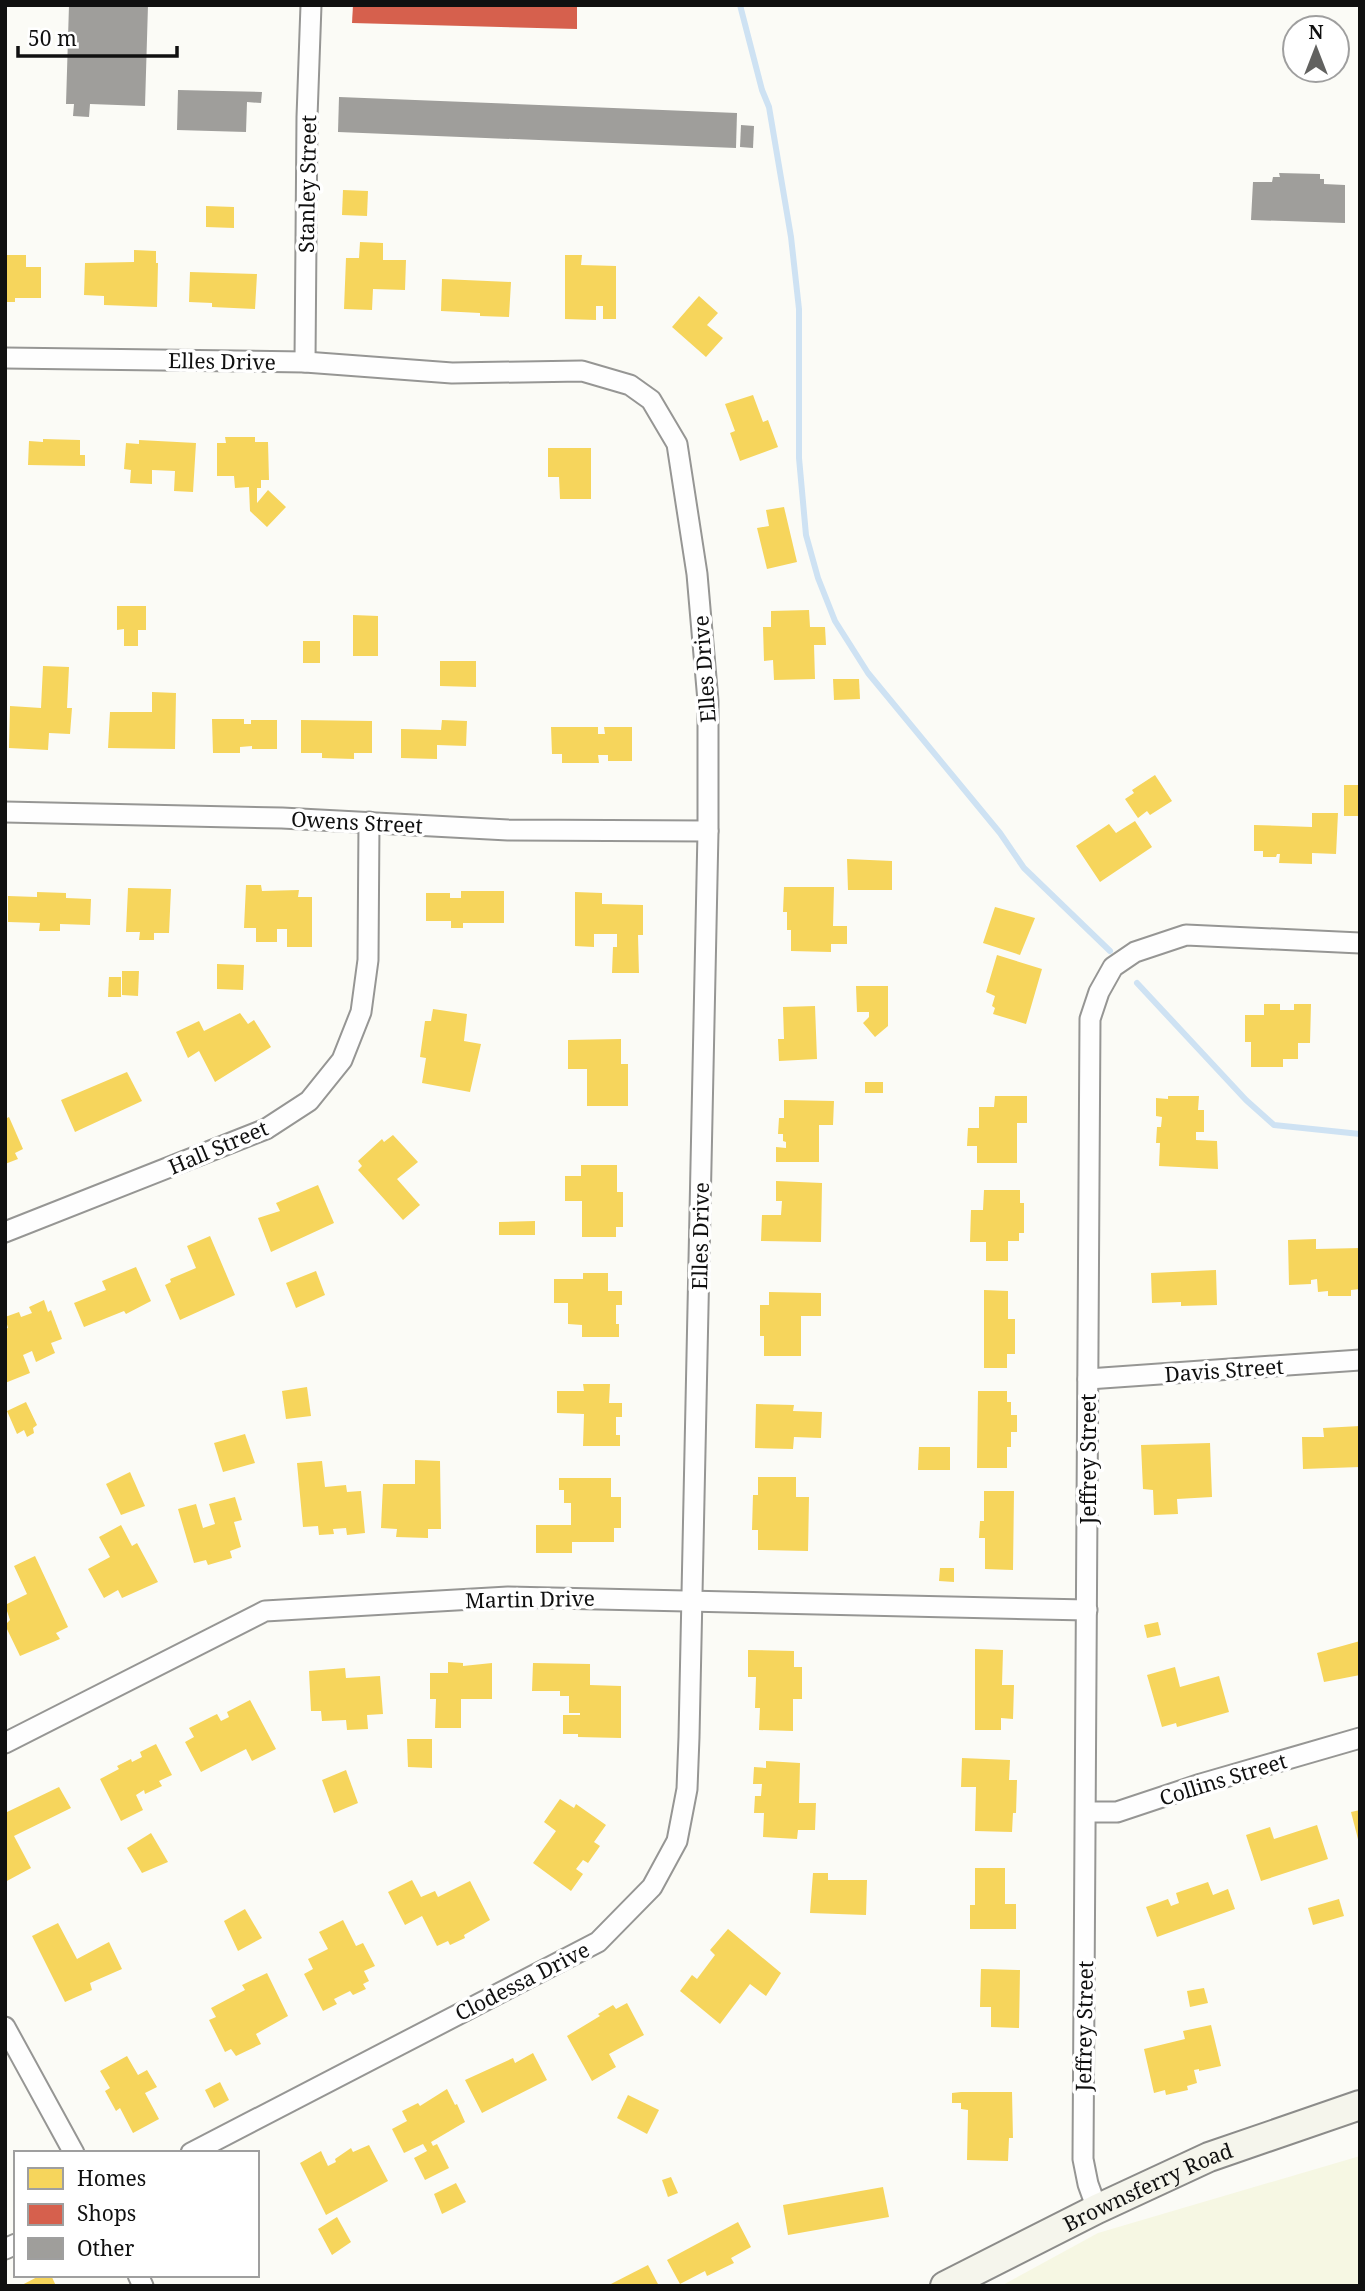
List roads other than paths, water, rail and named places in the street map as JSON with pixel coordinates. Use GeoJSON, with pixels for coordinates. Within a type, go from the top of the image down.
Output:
{"type":"FeatureCollection","features":[{"type":"Feature","properties":{"kind":"street","name":"Stanley Street"},"geometry":{"type":"LineString","coordinates":[[305,362],[307,117],[311,5]]}},
{"type":"Feature","properties":{"kind":"street","name":"Elles Drive"},"geometry":{"type":"LineString","coordinates":[[5,358],[305,362],[452,373],[582,371],[630,385],[651,400],[677,444],[697,573],[708,701],[708,831],[693,1600]]}},
{"type":"Feature","properties":{"kind":"street","name":"Owens Street"},"geometry":{"type":"LineString","coordinates":[[5,812],[282,818],[508,830],[708,831]]}},
{"type":"Feature","properties":{"kind":"street","name":"Hall Street"},"geometry":{"type":"LineString","coordinates":[[5,1232],[266,1129],[309,1101],[342,1060],[361,1012],[368,960],[369,822]]}},
{"type":"Feature","properties":{"kind":"street","name":"Jeffrey Street"},"geometry":{"type":"LineString","coordinates":[[1097,2209],[1083,2159],[1090,1019],[1099,992],[1113,967],[1135,951],[1186,935],[1360,943]]}},
{"type":"Feature","properties":{"kind":"street","name":"Davis Street"},"geometry":{"type":"LineString","coordinates":[[1088,1379],[1360,1360]]}},
{"type":"Feature","properties":{"kind":"street","name":"Martin Drive"},"geometry":{"type":"LineString","coordinates":[[5,1743],[265,1611],[508,1597],[1087,1610]]}},
{"type":"Feature","properties":{"kind":"street","name":"Clodessa Drive"},"geometry":{"type":"LineString","coordinates":[[195,2151],[598,1942],[652,1887],[677,1841],[687,1789],[693,1600]]}},
{"type":"Feature","properties":{"kind":"street","name":"Collins Street"},"geometry":{"type":"LineString","coordinates":[[1086,1812],[1117,1812],[1201,1784],[1360,1738]]}},
{"type":"Feature","properties":{"kind":"street"},"geometry":{"type":"LineString","coordinates":[[5,2027],[73,2151]]}},
{"type":"Feature","properties":{"kind":"street","name":"Brownsferry Road"},"geometry":{"type":"LineString","coordinates":[[945,2286],[1097,2209],[1209,2157],[1360,2105]]}},
{"type":"Feature","properties":{"kind":"waterway"},"geometry":{"type":"LineString","coordinates":[[740,5],[769,107],[791,237],[799,309],[799,458],[806,535],[818,578],[835,621],[868,673],[1000,833],[1024,868],[1110,951]]}},
{"type":"Feature","properties":{"kind":"waterway"},"geometry":{"type":"LineString","coordinates":[[1137,983],[1246,1100],[1274,1125],[1360,1134]]}}]}
